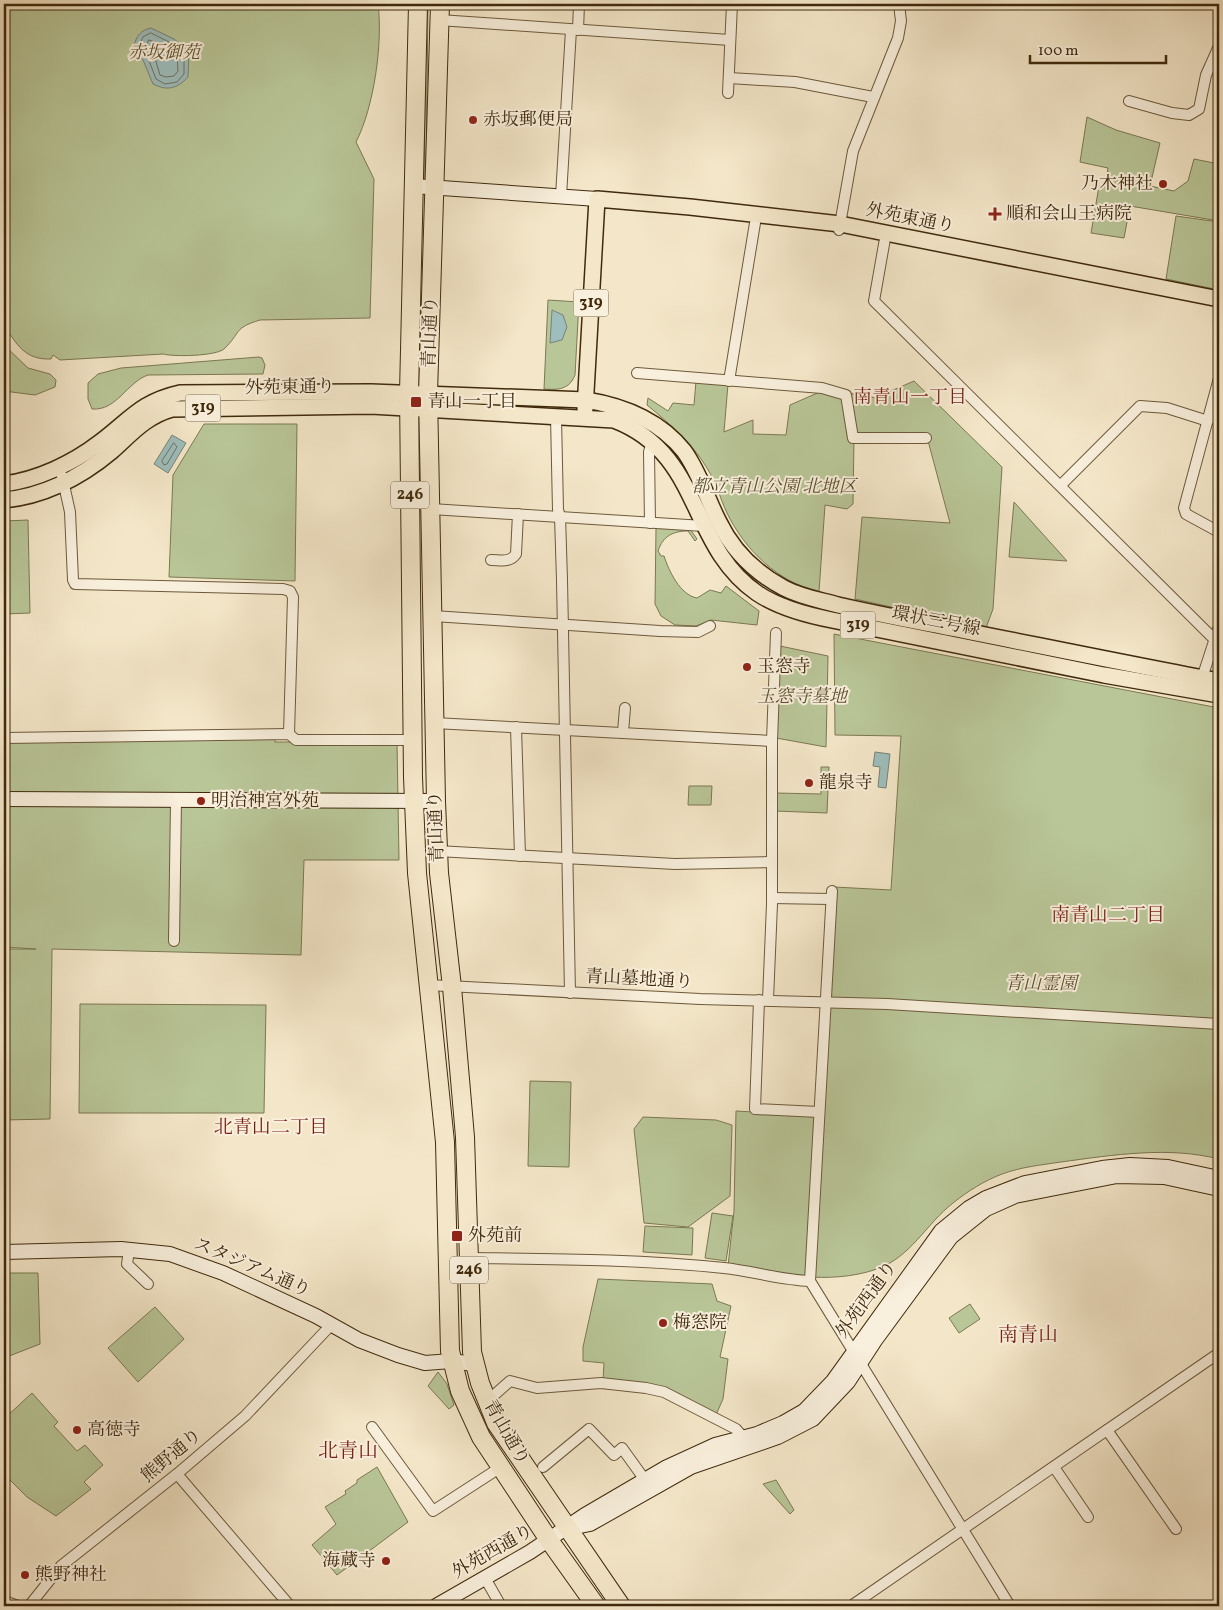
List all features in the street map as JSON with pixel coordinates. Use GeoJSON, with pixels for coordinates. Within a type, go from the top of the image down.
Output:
{"type":"FeatureCollection","features":[{"type":"Feature","properties":{"kind":"highway","name":"青山通り"},"geometry":{"type":"LineString","coordinates":[[418,4],[409,401],[414,801],[417,873],[445,1142],[451,1361],[467,1410],[501,1467],[549,1540],[596,1606]]}},
{"type":"Feature","properties":{"kind":"highway","name":"青山通り"},"geometry":{"type":"LineString","coordinates":[[440,12],[429,402],[434,723],[437,851],[452,987],[464,1137],[471,1338],[474,1364],[489,1411],[622,1606]]}},
{"type":"Feature","properties":{"kind":"main road"},"geometry":{"type":"LineString","coordinates":[[413,190],[561,196],[597,203]]}},
{"type":"Feature","properties":{"kind":"main road"},"geometry":{"type":"LineString","coordinates":[[436,191],[597,203]]}},
{"type":"Feature","properties":{"kind":"main road","name":"外苑東通り"},"geometry":{"type":"LineString","coordinates":[[597,203],[839,228],[1219,299]]}},
{"type":"Feature","properties":{"kind":"main road","name":"外苑東通り"},"geometry":{"type":"LineString","coordinates":[[597,203],[755,223],[839,228]]}},
{"type":"Feature","properties":{"kind":"main road","name":"319"},"geometry":{"type":"LineString","coordinates":[[584,419],[597,203]]}},
{"type":"Feature","properties":{"kind":"main road","name":"外苑東通り"},"geometry":{"type":"LineString","coordinates":[[886,237],[1219,307]]}},
{"type":"Feature","properties":{"kind":"main road","name":"外苑東通り"},"geometry":{"type":"LineString","coordinates":[[4,484],[39,475],[60,466],[88,451],[147,404],[180,393],[429,402],[586,400]]}},
{"type":"Feature","properties":{"kind":"main road","name":"環状三号線"},"geometry":{"type":"LineString","coordinates":[[586,400],[613,404],[634,413],[671,438],[693,465],[718,521],[734,547],[764,576],[786,589],[812,599],[875,613],[1219,681]]}},
{"type":"Feature","properties":{"kind":"main road","name":"外苑東通り"},"geometry":{"type":"LineString","coordinates":[[4,500],[47,490],[64,483],[98,462],[151,416],[172,409],[371,406],[409,401]]}},
{"type":"Feature","properties":{"kind":"main road","name":"外苑東通り"},"geometry":{"type":"LineString","coordinates":[[429,402],[584,419]]}},
{"type":"Feature","properties":{"kind":"main road","name":"環状三号線"},"geometry":{"type":"LineString","coordinates":[[584,419],[614,420],[640,432],[652,442],[680,474],[704,526],[722,558],[756,592],[774,602],[806,614],[1094,673],[1219,695]]}},
{"type":"Feature","properties":{"kind":"main road"},"geometry":{"type":"LineString","coordinates":[[4,799],[436,801]]}},
{"type":"Feature","properties":{"kind":"main road","name":"外苑西通り"},"geometry":{"type":"LineString","coordinates":[[567,1528],[590,1524],[691,1467],[798,1429],[813,1419],[832,1401],[860,1364],[941,1231],[969,1208],[1005,1189],[1024,1183],[1102,1168],[1130,1165],[1168,1167],[1219,1178]]}},
{"type":"Feature","properties":{"kind":"main road","name":"外苑西通り"},"geometry":{"type":"LineString","coordinates":[[436,1606],[549,1540],[585,1515],[645,1480],[702,1450],[783,1424],[804,1411],[833,1381],[853,1352],[913,1279],[951,1237],[969,1220],[986,1209],[1015,1196],[1075,1183],[1143,1175],[1164,1177],[1219,1189]]}},
{"type":"Feature","properties":{"kind":"main road","name":"スタジアム通り"},"geometry":{"type":"LineString","coordinates":[[4,1252],[130,1250],[170,1254],[198,1263],[259,1289],[360,1340],[398,1355],[425,1363],[451,1361],[474,1364]]}},
{"type":"Feature","properties":{"kind":"street"},"geometry":{"type":"LineString","coordinates":[[561,196],[574,30],[579,4]]}},
{"type":"Feature","properties":{"kind":"street"},"geometry":{"type":"LineString","coordinates":[[728,94],[732,4]]}},
{"type":"Feature","properties":{"kind":"street"},"geometry":{"type":"LineString","coordinates":[[839,228],[853,152],[873,97],[898,38],[901,21],[899,4]]}},
{"type":"Feature","properties":{"kind":"street"},"geometry":{"type":"LineString","coordinates":[[440,12],[574,30],[730,40]]}},
{"type":"Feature","properties":{"kind":"street"},"geometry":{"type":"LineString","coordinates":[[1129,101],[1172,114],[1189,115],[1199,109],[1206,75],[1219,46]]}},
{"type":"Feature","properties":{"kind":"street"},"geometry":{"type":"LineString","coordinates":[[729,78],[795,82],[873,97]]}},
{"type":"Feature","properties":{"kind":"street"},"geometry":{"type":"LineString","coordinates":[[729,381],[755,223]]}},
{"type":"Feature","properties":{"kind":"street"},"geometry":{"type":"LineString","coordinates":[[886,237],[874,301],[1061,485],[1214,640]]}},
{"type":"Feature","properties":{"kind":"street"},"geometry":{"type":"LineString","coordinates":[[1219,299],[1219,337]]}},
{"type":"Feature","properties":{"kind":"street"},"geometry":{"type":"LineString","coordinates":[[637,372],[822,388],[846,395],[854,438],[926,438]]}},
{"type":"Feature","properties":{"kind":"street"},"geometry":{"type":"LineString","coordinates":[[1219,378],[1184,512],[1219,532]]}},
{"type":"Feature","properties":{"kind":"street"},"geometry":{"type":"LineString","coordinates":[[1061,485],[1140,406],[1167,408],[1208,421]]}},
{"type":"Feature","properties":{"kind":"street"},"geometry":{"type":"LineString","coordinates":[[556,417],[563,624],[570,993]]}},
{"type":"Feature","properties":{"kind":"street"},"geometry":{"type":"LineString","coordinates":[[650,523],[649,452],[652,442]]}},
{"type":"Feature","properties":{"kind":"street"},"geometry":{"type":"LineString","coordinates":[[60,466],[70,512],[72,576],[75,584],[283,589],[290,591],[293,597],[289,734]]}},
{"type":"Feature","properties":{"kind":"street"},"geometry":{"type":"LineString","coordinates":[[431,509],[704,526]]}},
{"type":"Feature","properties":{"kind":"street"},"geometry":{"type":"LineString","coordinates":[[491,560],[507,561],[516,554],[518,514]]}},
{"type":"Feature","properties":{"kind":"street"},"geometry":{"type":"LineString","coordinates":[[433,616],[698,632],[710,626]]}},
{"type":"Feature","properties":{"kind":"street"},"geometry":{"type":"LineString","coordinates":[[1219,626],[1202,678],[1219,691]]}},
{"type":"Feature","properties":{"kind":"street"},"geometry":{"type":"LineString","coordinates":[[776,633],[772,741],[772,898],[755,1109],[819,1112]]}},
{"type":"Feature","properties":{"kind":"street"},"geometry":{"type":"LineString","coordinates":[[623,732],[625,708]]}},
{"type":"Feature","properties":{"kind":"street"},"geometry":{"type":"LineString","coordinates":[[434,723],[565,728],[772,741]]}},
{"type":"Feature","properties":{"kind":"street"},"geometry":{"type":"LineString","coordinates":[[516,727],[520,856]]}},
{"type":"Feature","properties":{"kind":"street"},"geometry":{"type":"LineString","coordinates":[[4,738],[289,734],[296,740],[414,740]]}},
{"type":"Feature","properties":{"kind":"street"},"geometry":{"type":"LineString","coordinates":[[174,941],[176,800]]}},
{"type":"Feature","properties":{"kind":"street"},"geometry":{"type":"LineString","coordinates":[[437,851],[685,865],[771,862]]}},
{"type":"Feature","properties":{"kind":"street"},"geometry":{"type":"LineString","coordinates":[[772,898],[832,895],[824,1002],[810,1281],[1010,1606]]}},
{"type":"Feature","properties":{"kind":"street","name":"青山墓地通り"},"geometry":{"type":"LineString","coordinates":[[428,985],[570,993],[824,1002],[1219,1024]]}},
{"type":"Feature","properties":{"kind":"street"},"geometry":{"type":"LineString","coordinates":[[130,1250],[127,1264],[148,1284]]}},
{"type":"Feature","properties":{"kind":"street"},"geometry":{"type":"LineString","coordinates":[[469,1258],[582,1259],[715,1268],[810,1281]]}},
{"type":"Feature","properties":{"kind":"street","name":"熊野通り"},"geometry":{"type":"LineString","coordinates":[[29,1606],[61,1566],[177,1474],[245,1416],[331,1325]]}},
{"type":"Feature","properties":{"kind":"street"},"geometry":{"type":"LineString","coordinates":[[851,1606],[1219,1353]]}},
{"type":"Feature","properties":{"kind":"street"},"geometry":{"type":"LineString","coordinates":[[489,1411],[493,1396],[510,1381],[537,1388],[610,1384],[664,1392],[736,1429],[743,1437]]}},
{"type":"Feature","properties":{"kind":"street"},"geometry":{"type":"LineString","coordinates":[[372,1427],[433,1511],[501,1467]]}},
{"type":"Feature","properties":{"kind":"street"},"geometry":{"type":"LineString","coordinates":[[543,1467],[589,1429],[614,1455],[622,1448],[645,1480]]}},
{"type":"Feature","properties":{"kind":"street"},"geometry":{"type":"LineString","coordinates":[[1107,1430],[1176,1529]]}},
{"type":"Feature","properties":{"kind":"street"},"geometry":{"type":"LineString","coordinates":[[1054,1467],[1088,1517]]}},
{"type":"Feature","properties":{"kind":"street"},"geometry":{"type":"LineString","coordinates":[[177,1474],[290,1606]]}},
{"type":"Feature","properties":{"kind":"street"},"geometry":{"type":"LineString","coordinates":[[485,1578],[501,1606]]}},
{"type":"Feature","properties":{"kind":"street"},"geometry":{"type":"LineString","coordinates":[[4,1601],[18,1606]]}},
{"type":"Feature","properties":{"kind":"green space","name":"赤坂御苑"},"geometry":{"type":"Polygon","coordinates":[[[4,4],[378,4],[379,37],[376,74],[368,111],[356,142],[374,179],[370,318],[260,320],[241,328],[224,349],[220,351],[185,356],[163,354],[60,360],[53,355],[51,359],[42,359],[23,350],[4,325],[4,4]]]}},
{"type":"Feature","properties":{"kind":"green space"},"geometry":{"type":"Polygon","coordinates":[[[426,4],[428,4],[426,180],[424,181],[426,4]]]}},
{"type":"Feature","properties":{"kind":"green space","name":"乃木神社"},"geometry":{"type":"Polygon","coordinates":[[[1087,117],[1116,130],[1160,143],[1150,186],[1174,191],[1188,181],[1194,159],[1219,164],[1219,221],[1130,206],[1124,238],[1091,233],[1099,186],[1105,187],[1108,168],[1080,162],[1087,117]]]}},
{"type":"Feature","properties":{"kind":"green space"},"geometry":{"type":"Polygon","coordinates":[[[1176,216],[1219,222],[1219,290],[1166,279],[1176,216]]]}},
{"type":"Feature","properties":{"kind":"green space"},"geometry":{"type":"Polygon","coordinates":[[[548,300],[579,302],[575,375],[570,384],[558,389],[544,389],[548,300]]]}},
{"type":"Feature","properties":{"kind":"green space"},"geometry":{"type":"Polygon","coordinates":[[[4,345],[28,368],[50,374],[56,380],[55,387],[35,395],[4,391],[4,345]]]}},
{"type":"Feature","properties":{"kind":"green space"},"geometry":{"type":"Polygon","coordinates":[[[262,358],[265,365],[263,374],[148,375],[108,406],[92,409],[88,399],[88,383],[98,374],[121,368],[262,358]]]}},
{"type":"Feature","properties":{"kind":"green space","name":"都立青山公園 北地区"},"geometry":{"type":"Polygon","coordinates":[[[696,381],[728,384],[724,432],[753,420],[753,434],[786,435],[790,405],[822,391],[866,395],[875,398],[914,381],[1002,467],[993,609],[986,628],[855,599],[862,517],[950,523],[927,437],[854,438],[853,504],[847,509],[825,505],[819,592],[790,581],[764,563],[753,552],[734,527],[713,479],[695,450],[647,405],[648,398],[668,411],[673,403],[694,405],[696,381]]]}},
{"type":"Feature","properties":{"kind":"green space"},"geometry":{"type":"Polygon","coordinates":[[[204,424],[297,424],[295,581],[169,577],[173,475],[204,424]]]}},
{"type":"Feature","properties":{"kind":"green space"},"geometry":{"type":"Polygon","coordinates":[[[1014,502],[1067,561],[1009,557],[1014,502]]]}},
{"type":"Feature","properties":{"kind":"green space"},"geometry":{"type":"Polygon","coordinates":[[[28,520],[30,613],[4,614],[4,521],[28,520]]]}},
{"type":"Feature","properties":{"kind":"green space"},"geometry":{"type":"Polygon","coordinates":[[[656,528],[690,529],[697,539],[695,541],[688,531],[673,533],[666,538],[658,551],[661,556],[664,556],[676,582],[685,592],[697,598],[710,590],[721,593],[726,586],[759,611],[757,625],[711,620],[696,626],[675,625],[661,616],[655,604],[656,528]]]}},
{"type":"Feature","properties":{"kind":"green space","name":"青山霊園"},"geometry":{"type":"Polygon","coordinates":[[[834,634],[1219,708],[1219,1159],[1180,1153],[1140,1153],[1031,1166],[1009,1172],[970,1190],[943,1211],[909,1248],[889,1264],[859,1274],[840,1277],[784,1275],[728,1266],[734,1211],[736,1111],[823,1116],[834,887],[891,890],[901,736],[835,735],[834,634]]]}},
{"type":"Feature","properties":{"kind":"green space","name":"玉窓寺墓地"},"geometry":{"type":"Polygon","coordinates":[[[780,646],[828,656],[826,747],[776,738],[780,646]]]}},
{"type":"Feature","properties":{"kind":"green space","name":"明治神宮外苑"},"geometry":{"type":"Polygon","coordinates":[[[275,738],[275,742],[397,742],[399,860],[304,860],[301,955],[52,949],[50,1119],[4,1120],[4,949],[36,949],[4,947],[4,741],[275,738]]]}},
{"type":"Feature","properties":{"kind":"green space"},"geometry":{"type":"Polygon","coordinates":[[[821,767],[829,767],[827,813],[775,811],[775,793],[821,794],[821,767]]]}},
{"type":"Feature","properties":{"kind":"green space"},"geometry":{"type":"Polygon","coordinates":[[[689,786],[712,786],[711,805],[688,805],[689,786]]]}},
{"type":"Feature","properties":{"kind":"green space"},"geometry":{"type":"Polygon","coordinates":[[[80,1004],[266,1005],[264,1113],[79,1113],[80,1004]]]}},
{"type":"Feature","properties":{"kind":"green space"},"geometry":{"type":"Polygon","coordinates":[[[530,1081],[571,1082],[569,1167],[528,1166],[530,1081]]]}},
{"type":"Feature","properties":{"kind":"green space"},"geometry":{"type":"Polygon","coordinates":[[[643,1117],[716,1120],[732,1125],[730,1196],[688,1227],[644,1223],[634,1129],[643,1117]]]}},
{"type":"Feature","properties":{"kind":"green space"},"geometry":{"type":"Polygon","coordinates":[[[712,1213],[733,1216],[726,1261],[705,1258],[712,1213]]]}},
{"type":"Feature","properties":{"kind":"green space"},"geometry":{"type":"Polygon","coordinates":[[[645,1226],[693,1228],[692,1255],[643,1252],[645,1226]]]}},
{"type":"Feature","properties":{"kind":"green space"},"geometry":{"type":"Polygon","coordinates":[[[4,1273],[38,1273],[40,1344],[4,1358],[4,1273]]]}},
{"type":"Feature","properties":{"kind":"green space"},"geometry":{"type":"Polygon","coordinates":[[[598,1279],[712,1284],[717,1301],[731,1306],[720,1357],[728,1359],[723,1399],[715,1417],[676,1395],[603,1381],[604,1363],[583,1361],[583,1347],[598,1279]]]}},
{"type":"Feature","properties":{"kind":"green space"},"geometry":{"type":"Polygon","coordinates":[[[970,1304],[980,1319],[959,1333],[949,1318],[970,1304]]]}},
{"type":"Feature","properties":{"kind":"green space"},"geometry":{"type":"Polygon","coordinates":[[[155,1307],[184,1339],[138,1382],[108,1348],[155,1307]]]}},
{"type":"Feature","properties":{"kind":"green space"},"geometry":{"type":"Polygon","coordinates":[[[438,1372],[447,1384],[454,1405],[449,1409],[428,1386],[438,1372]]]}},
{"type":"Feature","properties":{"kind":"green space"},"geometry":{"type":"Polygon","coordinates":[[[32,1393],[58,1422],[54,1426],[77,1451],[85,1445],[103,1465],[84,1482],[91,1489],[56,1516],[27,1497],[4,1474],[4,1419],[32,1393]]]}},
{"type":"Feature","properties":{"kind":"green space"},"geometry":{"type":"Polygon","coordinates":[[[377,1467],[408,1522],[337,1575],[312,1545],[336,1524],[325,1507],[346,1494],[345,1491],[357,1483],[357,1480],[377,1467]]]}},
{"type":"Feature","properties":{"kind":"green space"},"geometry":{"type":"Polygon","coordinates":[[[776,1480],[794,1510],[790,1514],[763,1484],[776,1480]]]}},
{"type":"Feature","properties":{"kind":"water"},"geometry":{"type":"Polygon","coordinates":[[[151,28],[174,39],[189,51],[188,77],[172,88],[163,88],[153,84],[143,60],[136,53],[134,46],[136,39],[144,30],[151,28]]]}},
{"type":"Feature","properties":{"kind":"water"},"geometry":{"type":"Polygon","coordinates":[[[552,310],[563,315],[567,327],[562,340],[550,343],[552,310]]]}},
{"type":"Feature","properties":{"kind":"water"},"geometry":{"type":"Polygon","coordinates":[[[172,435],[186,443],[168,473],[154,464],[172,435]]]}},
{"type":"Feature","properties":{"kind":"water"},"geometry":{"type":"Polygon","coordinates":[[[875,752],[890,754],[886,788],[878,787],[880,767],[873,766],[875,752]]]}},
{"type":"Feature","properties":{"kind":"place","name":"赤坂郵便局"},"geometry":{"type":"Point","coordinates":[473,120]}},
{"type":"Feature","properties":{"kind":"place","name":"乃木神社"},"geometry":{"type":"Point","coordinates":[1163,184]}},
{"type":"Feature","properties":{"kind":"place","name":"順和会山王病院"},"geometry":{"type":"Point","coordinates":[995,214]}},
{"type":"Feature","properties":{"kind":"place","name":"青山一丁目"},"geometry":{"type":"Point","coordinates":[416,402]}},
{"type":"Feature","properties":{"kind":"place","name":"玉窓寺"},"geometry":{"type":"Point","coordinates":[747,667]}},
{"type":"Feature","properties":{"kind":"place","name":"龍泉寺"},"geometry":{"type":"Point","coordinates":[809,783]}},
{"type":"Feature","properties":{"kind":"place","name":"明治神宮外苑"},"geometry":{"type":"Point","coordinates":[201,801]}},
{"type":"Feature","properties":{"kind":"place","name":"外苑前"},"geometry":{"type":"Point","coordinates":[457,1236]}},
{"type":"Feature","properties":{"kind":"place","name":"梅窓院"},"geometry":{"type":"Point","coordinates":[663,1323]}},
{"type":"Feature","properties":{"kind":"place","name":"高徳寺"},"geometry":{"type":"Point","coordinates":[77,1430]}},
{"type":"Feature","properties":{"kind":"place","name":"海蔵寺"},"geometry":{"type":"Point","coordinates":[386,1561]}},
{"type":"Feature","properties":{"kind":"place","name":"熊野神社"},"geometry":{"type":"Point","coordinates":[25,1575]}},
{"type":"Feature","properties":{"kind":"district","name":"南青山一丁目"},"geometry":{"type":"Point","coordinates":[910,398]}},
{"type":"Feature","properties":{"kind":"district","name":"南青山二丁目"},"geometry":{"type":"Point","coordinates":[1108,916]}},
{"type":"Feature","properties":{"kind":"district","name":"北青山二丁目"},"geometry":{"type":"Point","coordinates":[271,1128]}},
{"type":"Feature","properties":{"kind":"district","name":"南青山"},"geometry":{"type":"Point","coordinates":[1028,1336]}},
{"type":"Feature","properties":{"kind":"district","name":"北青山"},"geometry":{"type":"Point","coordinates":[348,1452]}}]}
